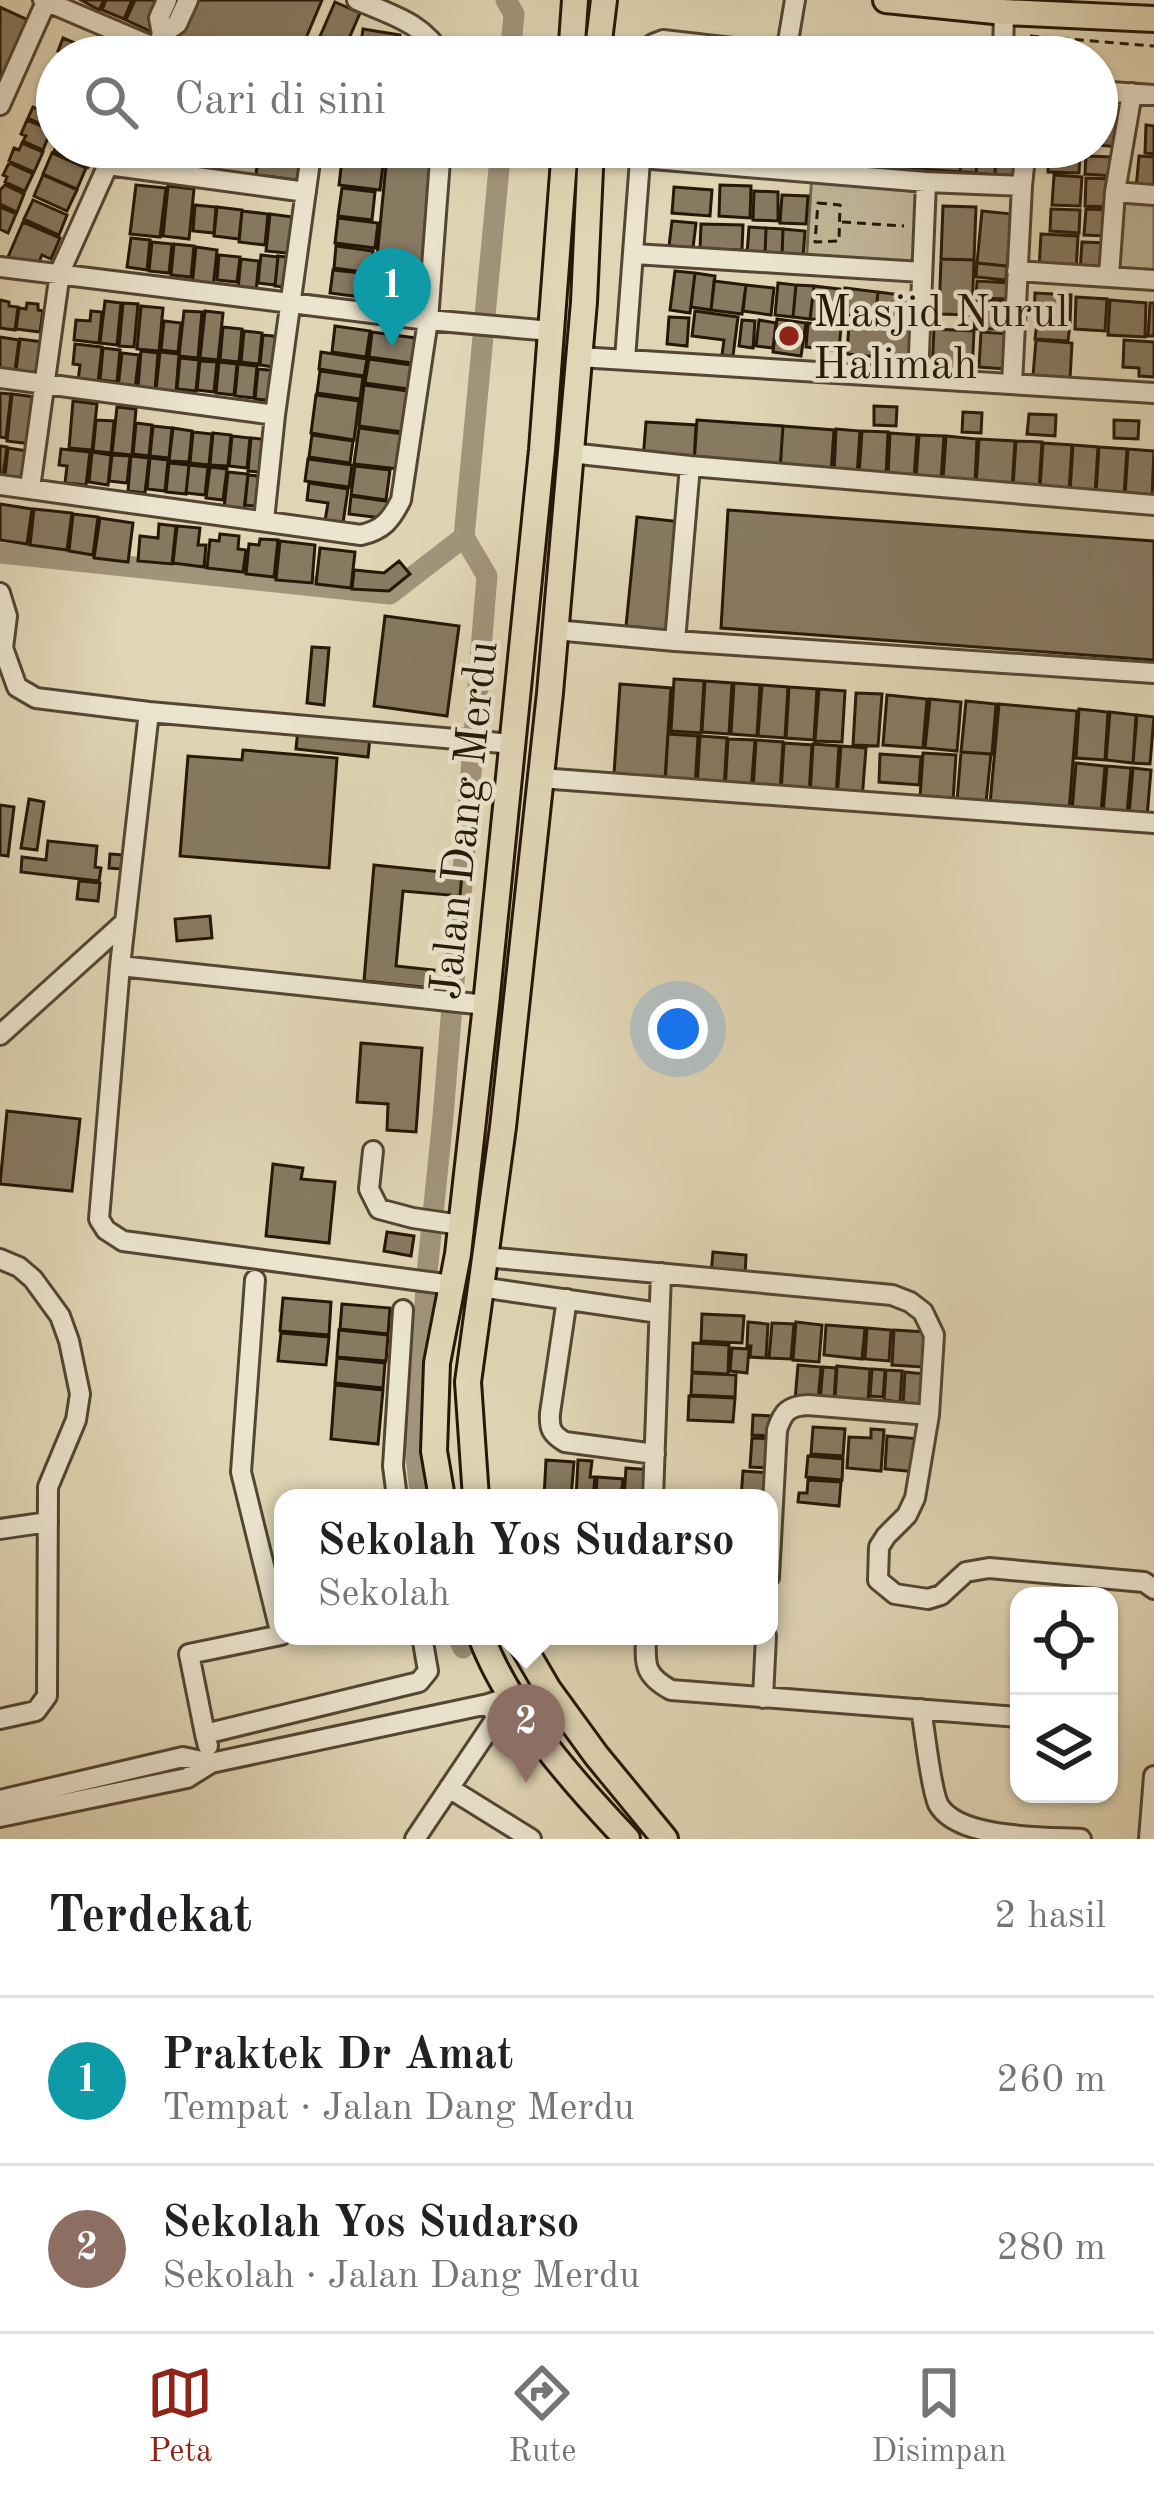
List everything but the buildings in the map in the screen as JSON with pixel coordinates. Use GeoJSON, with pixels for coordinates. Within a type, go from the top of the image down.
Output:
{"type":"FeatureCollection","features":[{"type":"Feature","properties":{"kind":"main road"},"geometry":{"type":"LineString","coordinates":[[572,36],[575,0]]}},
{"type":"Feature","properties":{"kind":"main road"},"geometry":{"type":"LineString","coordinates":[[600,36],[604,0]]}},
{"type":"Feature","properties":{"kind":"main road"},"geometry":{"type":"LineString","coordinates":[[886,0],[1004,23],[1154,20]]}},
{"type":"Feature","properties":{"kind":"main road","name":"Jalan Dang Merdu"},"geometry":{"type":"LineString","coordinates":[[440,1489],[434,1451],[443,1283],[487,1004],[542,450],[563,168]]}},
{"type":"Feature","properties":{"kind":"main road","name":"Jalan Dang Merdu"},"geometry":{"type":"LineString","coordinates":[[475,1489],[468,1382],[503,1127],[555,630],[584,302],[590,168]]}},
{"type":"Feature","properties":{"kind":"main road"},"geometry":{"type":"LineString","coordinates":[[492,945],[521,949]]}},
{"type":"Feature","properties":{"kind":"main road"},"geometry":{"type":"LineString","coordinates":[[485,1645],[500,1700],[540,1736],[627,1839]]}},
{"type":"Feature","properties":{"kind":"main road"},"geometry":{"type":"LineString","coordinates":[[522,1645],[596,1755],[663,1838]]}},
{"type":"Feature","properties":{"kind":"street"},"geometry":{"type":"LineString","coordinates":[[158,36],[167,0]]}},
{"type":"Feature","properties":{"kind":"street"},"geometry":{"type":"LineString","coordinates":[[166,36],[188,0]]}},
{"type":"Feature","properties":{"kind":"street"},"geometry":{"type":"LineString","coordinates":[[356,0],[428,36]]}},
{"type":"Feature","properties":{"kind":"street"},"geometry":{"type":"LineString","coordinates":[[789,36],[795,0]]}},
{"type":"Feature","properties":{"kind":"street"},"geometry":{"type":"LineString","coordinates":[[0,105],[44,1],[132,36]]}},
{"type":"Feature","properties":{"kind":"street"},"geometry":{"type":"LineString","coordinates":[[1004,23],[1004,36]]}},
{"type":"Feature","properties":{"kind":"street"},"geometry":{"type":"LineString","coordinates":[[1118,92],[1154,94]]}},
{"type":"Feature","properties":{"kind":"street"},"geometry":{"type":"LineString","coordinates":[[1109,275],[1115,192],[1132,93]]}},
{"type":"Feature","properties":{"kind":"street"},"geometry":{"type":"LineString","coordinates":[[30,488],[60,272],[107,168]]}},
{"type":"Feature","properties":{"kind":"street"},"geometry":{"type":"LineString","coordinates":[[177,168],[306,192]]}},
{"type":"Feature","properties":{"kind":"street"},"geometry":{"type":"LineString","coordinates":[[264,520],[309,168]]}},
{"type":"Feature","properties":{"kind":"street"},"geometry":{"type":"LineString","coordinates":[[0,485],[361,535],[378,531],[401,500],[428,320],[439,168]]}},
{"type":"Feature","properties":{"kind":"street"},"geometry":{"type":"LineString","coordinates":[[625,359],[640,168]]}},
{"type":"Feature","properties":{"kind":"street"},"geometry":{"type":"LineString","coordinates":[[788,168],[1022,186]]}},
{"type":"Feature","properties":{"kind":"street"},"geometry":{"type":"LineString","coordinates":[[1012,384],[1024,168]]}},
{"type":"Feature","properties":{"kind":"street"},"geometry":{"type":"LineString","coordinates":[[918,378],[926,182]]}},
{"type":"Feature","properties":{"kind":"street"},"geometry":{"type":"LineString","coordinates":[[1115,192],[1154,195]]}},
{"type":"Feature","properties":{"kind":"street"},"geometry":{"type":"LineString","coordinates":[[634,254],[922,272]]}},
{"type":"Feature","properties":{"kind":"street"},"geometry":{"type":"LineString","coordinates":[[0,266],[551,331]]}},
{"type":"Feature","properties":{"kind":"street"},"geometry":{"type":"LineString","coordinates":[[1018,271],[1154,280]]}},
{"type":"Feature","properties":{"kind":"street"},"geometry":{"type":"LineString","coordinates":[[578,357],[1154,393]]}},
{"type":"Feature","properties":{"kind":"street"},"geometry":{"type":"LineString","coordinates":[[0,378],[275,415]]}},
{"type":"Feature","properties":{"kind":"street"},"geometry":{"type":"LineString","coordinates":[[570,453],[1154,505]]}},
{"type":"Feature","properties":{"kind":"street"},"geometry":{"type":"LineString","coordinates":[[675,641],[691,466]]}},
{"type":"Feature","properties":{"kind":"street"},"geometry":{"type":"LineString","coordinates":[[0,593],[7,616],[3,648],[17,687],[36,698],[512,744]]}},
{"type":"Feature","properties":{"kind":"street"},"geometry":{"type":"LineString","coordinates":[[555,630],[1154,673]]}},
{"type":"Feature","properties":{"kind":"street"},"geometry":{"type":"LineString","coordinates":[[149,712],[98,1219],[124,1241],[443,1283]]}},
{"type":"Feature","properties":{"kind":"street"},"geometry":{"type":"LineString","coordinates":[[540,778],[1154,823]]}},
{"type":"Feature","properties":{"kind":"street"},"geometry":{"type":"LineString","coordinates":[[0,1035],[125,922]]}},
{"type":"Feature","properties":{"kind":"street"},"geometry":{"type":"LineString","coordinates":[[120,966],[487,1004]]}},
{"type":"Feature","properties":{"kind":"street"},"geometry":{"type":"LineString","coordinates":[[373,1151],[369,1189],[379,1209],[452,1224]]}},
{"type":"Feature","properties":{"kind":"street"},"geometry":{"type":"LineString","coordinates":[[485,1257],[892,1295],[910,1302],[923,1312],[934,1335],[929,1415],[916,1498],[879,1547],[878,1580],[895,1594],[928,1599],[966,1572],[989,1568],[1144,1582],[1154,1588]]}},
{"type":"Feature","properties":{"kind":"street"},"geometry":{"type":"LineString","coordinates":[[0,1259],[33,1279],[60,1316],[80,1394],[76,1420],[49,1481],[47,1696],[36,1711],[0,1719]]}},
{"type":"Feature","properties":{"kind":"street"},"geometry":{"type":"LineString","coordinates":[[653,1489],[661,1273]]}},
{"type":"Feature","properties":{"kind":"street"},"geometry":{"type":"LineString","coordinates":[[255,1280],[241,1472],[274,1606]]}},
{"type":"Feature","properties":{"kind":"street"},"geometry":{"type":"LineString","coordinates":[[480,1287],[659,1313]]}},
{"type":"Feature","properties":{"kind":"street"},"geometry":{"type":"LineString","coordinates":[[567,1299],[550,1413],[554,1436],[565,1442],[655,1454]]}},
{"type":"Feature","properties":{"kind":"street"},"geometry":{"type":"LineString","coordinates":[[396,1489],[393,1466],[403,1310]]}},
{"type":"Feature","properties":{"kind":"street"},"geometry":{"type":"LineString","coordinates":[[774,1489],[777,1430],[783,1413],[793,1406],[929,1415]]}},
{"type":"Feature","properties":{"kind":"street"},"geometry":{"type":"LineString","coordinates":[[0,1529],[48,1522]]}},
{"type":"Feature","properties":{"kind":"street"},"geometry":{"type":"LineString","coordinates":[[1052,1587],[1053,1575]]}},
{"type":"Feature","properties":{"kind":"street"},"geometry":{"type":"LineString","coordinates":[[211,1762],[189,1654],[274,1636]]}},
{"type":"Feature","properties":{"kind":"street"},"geometry":{"type":"LineString","coordinates":[[205,1734],[419,1682],[428,1671],[424,1645]]}},
{"type":"Feature","properties":{"kind":"street"},"geometry":{"type":"LineString","coordinates":[[646,1645],[647,1670],[671,1690],[1010,1716]]}},
{"type":"Feature","properties":{"kind":"street"},"geometry":{"type":"LineString","coordinates":[[763,1698],[766,1645]]}},
{"type":"Feature","properties":{"kind":"street"},"geometry":{"type":"LineString","coordinates":[[419,1682],[431,1716]]}},
{"type":"Feature","properties":{"kind":"street"},"geometry":{"type":"LineString","coordinates":[[0,1817],[187,1778],[211,1762],[500,1700]]}},
{"type":"Feature","properties":{"kind":"street"},"geometry":{"type":"LineString","coordinates":[[415,1839],[495,1720],[500,1700]]}},
{"type":"Feature","properties":{"kind":"street"},"geometry":{"type":"LineString","coordinates":[[921,1709],[937,1803],[960,1827],[981,1833],[1082,1839]]}},
{"type":"Feature","properties":{"kind":"street"},"geometry":{"type":"LineString","coordinates":[[0,1800],[183,1757],[211,1762]]}},
{"type":"Feature","properties":{"kind":"street"},"geometry":{"type":"LineString","coordinates":[[1149,1839],[1154,1776]]}},
{"type":"Feature","properties":{"kind":"street"},"geometry":{"type":"LineString","coordinates":[[449,1788],[531,1839]]}},
{"type":"Feature","properties":{"kind":"path"},"geometry":{"type":"LineString","coordinates":[[1004,23],[1089,36]]}},
{"type":"Feature","properties":{"kind":"path"},"geometry":{"type":"LineString","coordinates":[[1118,40],[1154,46]]}},
{"type":"Feature","properties":{"kind":"path"},"geometry":{"type":"LineString","coordinates":[[818,203],[840,205],[840,222],[839,241],[815,242],[818,203]]}},
{"type":"Feature","properties":{"kind":"path"},"geometry":{"type":"LineString","coordinates":[[840,222],[924,227]]}},
{"type":"Feature","properties":{"kind":"shaded area"},"geometry":{"type":"Polygon","coordinates":[[[159,168],[308,168],[305,189],[159,168]]]}},
{"type":"Feature","properties":{"kind":"shaded area"},"geometry":{"type":"Polygon","coordinates":[[[812,173],[926,182],[922,272],[806,265],[812,173]]]}},
{"type":"Feature","properties":{"kind":"shaded area"},"geometry":{"type":"Polygon","coordinates":[[[1115,192],[1154,195],[1154,280],[1109,275],[1115,192]]]}},
{"type":"Feature","properties":{"kind":"waterway"},"geometry":{"type":"LineString","coordinates":[[506,0],[514,14],[512,36]]}},
{"type":"Feature","properties":{"kind":"waterway"},"geometry":{"type":"LineString","coordinates":[[420,1489],[415,1449],[427,1273],[487,576],[464,537],[499,168]]}},
{"type":"Feature","properties":{"kind":"waterway"},"geometry":{"type":"LineString","coordinates":[[0,553],[390,594],[464,537]]}},
{"type":"Feature","properties":{"kind":"place","name":"Masjid Nurul Halimah"},"geometry":{"type":"Point","coordinates":[789,336]}},
{"type":"Feature","properties":{"kind":"place","name":"Praktek Dr Amat"},"geometry":{"type":"Point","coordinates":[392,347]}},
{"type":"Feature","properties":{"kind":"place","name":"Sekolah Yos Sudarso"},"geometry":{"type":"Point","coordinates":[526,1783]}}]}
